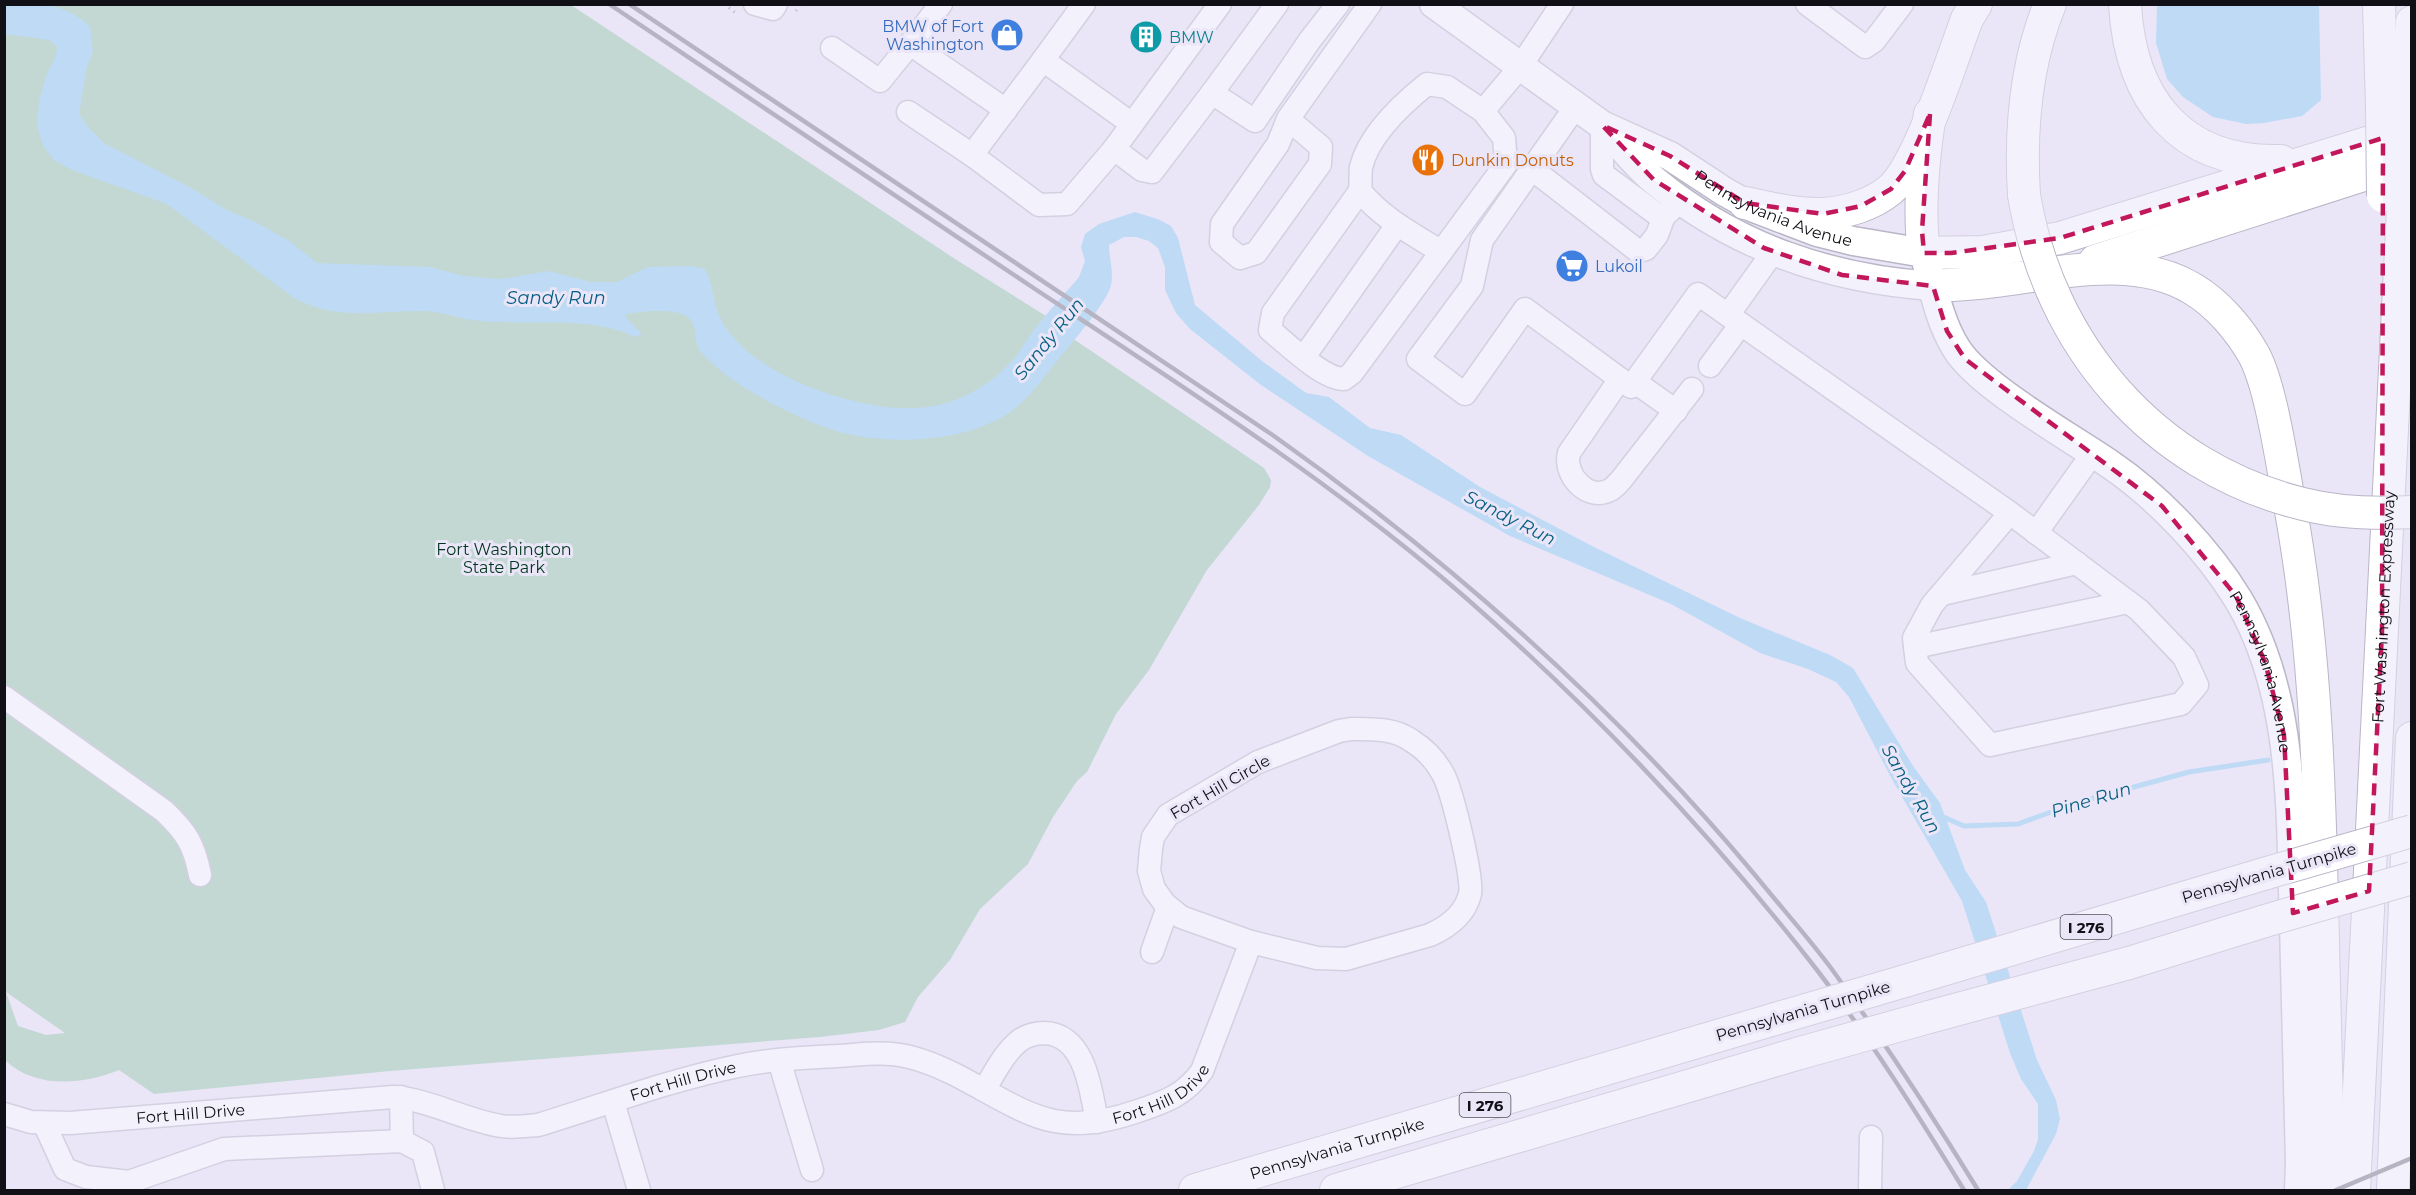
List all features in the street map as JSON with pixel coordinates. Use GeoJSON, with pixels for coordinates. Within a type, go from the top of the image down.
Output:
{"type":"FeatureCollection","features":[{"type":"Feature","properties":{"kind":"highway"},"geometry":{"type":"LineString","coordinates":[[1745,203],[1794,212],[1823,214],[1848,210],[1871,201],[1891,189],[1905,171],[1967,19],[1976,4]]}},
{"type":"Feature","properties":{"kind":"highway"},"geometry":{"type":"LineString","coordinates":[[2050,4],[2038,39],[2025,100],[2021,154],[2024,195],[2036,251],[2052,294],[2070,332],[2105,380],[2154,426],[2201,462],[2247,485],[2276,496],[2325,508],[2373,513],[2412,512]]}},
{"type":"Feature","properties":{"kind":"highway"},"geometry":{"type":"LineString","coordinates":[[2125,4],[2130,51],[2138,75],[2150,99],[2167,121],[2180,132],[2221,154],[2264,162],[2306,160]]}},
{"type":"Feature","properties":{"kind":"highway"},"geometry":{"type":"LineString","coordinates":[[1930,114],[1926,145],[1922,231],[1924,252],[1983,252],[2060,238],[2306,160],[2401,112],[2379,4]]}},
{"type":"Feature","properties":{"kind":"highway","name":"Fort Washington Expressway"},"geometry":{"type":"LineString","coordinates":[[2354,1191],[2382,632],[2401,112],[2412,22]]}},
{"type":"Feature","properties":{"kind":"highway"},"geometry":{"type":"LineString","coordinates":[[1934,286],[1987,282],[2053,272],[2400,182]]}},
{"type":"Feature","properties":{"kind":"highway"},"geometry":{"type":"LineString","coordinates":[[2053,272],[2133,270],[2161,275],[2192,288],[2220,311],[2238,331],[2254,356],[2264,381],[2297,542],[2313,679],[2318,742],[2329,1191]]}},
{"type":"Feature","properties":{"kind":"highway"},"geometry":{"type":"LineString","coordinates":[[2393,1191],[2412,738]]}},
{"type":"Feature","properties":{"kind":"highway","name":"Pennsylvania Turnpike"},"geometry":{"type":"LineString","coordinates":[[1195,1191],[2412,831]]}},
{"type":"Feature","properties":{"kind":"highway","name":"I 276"},"geometry":{"type":"LineString","coordinates":[[1336,1191],[1800,1053],[2129,963],[2412,878]]}},
{"type":"Feature","properties":{"kind":"main road","name":"Pennsylvania Avenue"},"geometry":{"type":"LineString","coordinates":[[1434,4],[1602,125],[1654,180],[1672,208],[1735,233],[1773,252],[1842,274],[1934,286]]}},
{"type":"Feature","properties":{"kind":"main road","name":"Pennsylvania Avenue"},"geometry":{"type":"LineString","coordinates":[[1602,125],[1670,156],[1745,203],[1817,232],[1862,243],[1924,252],[1947,331],[1965,359],[1996,387],[2136,483],[2162,506],[2236,596],[2256,637],[2272,684],[2284,735],[2290,813],[2299,1191]]}},
{"type":"Feature","properties":{"kind":"street"},"geometry":{"type":"LineString","coordinates":[[755,4],[773,9],[776,4]]}},
{"type":"Feature","properties":{"kind":"street"},"geometry":{"type":"LineString","coordinates":[[832,48],[880,81],[941,4]]}},
{"type":"Feature","properties":{"kind":"street"},"geometry":{"type":"LineString","coordinates":[[972,155],[1084,4]]}},
{"type":"Feature","properties":{"kind":"street"},"geometry":{"type":"LineString","coordinates":[[908,112],[972,155],[1039,206],[1067,204],[1114,149],[1220,4]]}},
{"type":"Feature","properties":{"kind":"street"},"geometry":{"type":"LineString","coordinates":[[1114,149],[1142,170],[1152,172],[1277,4]]}},
{"type":"Feature","properties":{"kind":"street"},"geometry":{"type":"LineString","coordinates":[[1212,93],[1255,121],[1338,4]]}},
{"type":"Feature","properties":{"kind":"street"},"geometry":{"type":"LineString","coordinates":[[1288,120],[1321,147],[1320,164],[1256,253],[1240,258],[1221,242],[1222,224],[1278,144],[1288,120],[1370,4]]}},
{"type":"Feature","properties":{"kind":"street"},"geometry":{"type":"LineString","coordinates":[[1807,4],[1865,47],[1874,41],[1902,4]]}},
{"type":"Feature","properties":{"kind":"street"},"geometry":{"type":"LineString","coordinates":[[1483,111],[1520,67],[1559,6]]}},
{"type":"Feature","properties":{"kind":"street"},"geometry":{"type":"LineString","coordinates":[[910,44],[1006,110]]}},
{"type":"Feature","properties":{"kind":"street"},"geometry":{"type":"LineString","coordinates":[[1043,60],[1132,124]]}},
{"type":"Feature","properties":{"kind":"street"},"geometry":{"type":"LineString","coordinates":[[1427,84],[1447,87],[1483,111],[1504,138],[1506,164],[1352,373],[1344,380],[1336,379],[1270,330],[1273,313],[1360,190],[1362,167],[1374,140],[1407,99],[1427,84]]}},
{"type":"Feature","properties":{"kind":"street"},"geometry":{"type":"LineString","coordinates":[[1576,106],[1482,240],[1472,286],[1418,359],[1465,393],[1525,309],[1628,381],[1676,411]]}},
{"type":"Feature","properties":{"kind":"street"},"geometry":{"type":"LineString","coordinates":[[1532,169],[1638,251],[1646,249],[1672,208]]}},
{"type":"Feature","properties":{"kind":"street"},"geometry":{"type":"LineString","coordinates":[[1360,190],[1371,205],[1396,225],[1440,251]]}},
{"type":"Feature","properties":{"kind":"street"},"geometry":{"type":"LineString","coordinates":[[1304,357],[1396,225]]}},
{"type":"Feature","properties":{"kind":"street"},"geometry":{"type":"LineString","coordinates":[[1710,366],[1773,252]]}},
{"type":"Feature","properties":{"kind":"street"},"geometry":{"type":"LineString","coordinates":[[1692,389],[1621,480],[1609,491],[1594,492],[1578,484],[1568,472],[1566,462],[1569,453],[1698,294],[2010,513],[2128,602],[2184,657],[2197,685],[2181,704],[1990,745],[1917,663],[1914,638],[1932,605],[2010,513]]}},
{"type":"Feature","properties":{"kind":"street"},"geometry":{"type":"LineString","coordinates":[[2036,533],[2093,453]]}},
{"type":"Feature","properties":{"kind":"street"},"geometry":{"type":"LineString","coordinates":[[1942,594],[2077,563]]}},
{"type":"Feature","properties":{"kind":"street"},"geometry":{"type":"LineString","coordinates":[[1915,647],[2128,602]]}},
{"type":"Feature","properties":{"kind":"street"},"geometry":{"type":"LineString","coordinates":[[4,697],[164,811],[181,827],[193,845],[200,875]]}},
{"type":"Feature","properties":{"kind":"street","name":"Fort Hill Circle"},"geometry":{"type":"LineString","coordinates":[[1366,729],[1397,733],[1411,740],[1436,762],[1445,777],[1470,874],[1470,895],[1460,915],[1441,930],[1346,959],[1317,957],[1251,942],[1181,917],[1168,907],[1154,889],[1149,871],[1153,837],[1160,825],[1168,815],[1258,762],[1339,731],[1366,729]]}},
{"type":"Feature","properties":{"kind":"street"},"geometry":{"type":"LineString","coordinates":[[1152,952],[1168,907]]}},
{"type":"Feature","properties":{"kind":"street","name":"Fort Hill Drive"},"geometry":{"type":"LineString","coordinates":[[4,1114],[15,1119],[44,1123],[70,1123],[374,1097],[401,1097],[426,1101],[500,1126],[512,1127],[538,1125],[707,1074],[779,1060],[890,1053],[909,1056],[939,1067],[1042,1120],[1075,1125],[1097,1122],[1174,1099],[1194,1082],[1202,1071],[1251,942]]}},
{"type":"Feature","properties":{"kind":"street"},"geometry":{"type":"LineString","coordinates":[[984,1090],[1020,1040],[1035,1034],[1059,1036],[1074,1048],[1085,1068],[1097,1122]]}},
{"type":"Feature","properties":{"kind":"street"},"geometry":{"type":"LineString","coordinates":[[779,1060],[812,1170]]}},
{"type":"Feature","properties":{"kind":"street"},"geometry":{"type":"LineString","coordinates":[[401,1097],[402,1141]]}},
{"type":"Feature","properties":{"kind":"street"},"geometry":{"type":"LineString","coordinates":[[613,1102],[639,1191]]}},
{"type":"Feature","properties":{"kind":"street"},"geometry":{"type":"LineString","coordinates":[[44,1123],[65,1168],[68,1181],[86,1177],[129,1182],[224,1149],[402,1141],[423,1152],[433,1191]]}},
{"type":"Feature","properties":{"kind":"street"},"geometry":{"type":"LineString","coordinates":[[1870,1191],[1871,1137]]}},
{"type":"Feature","properties":{"kind":"highlighted area"},"geometry":{"type":"Polygon","coordinates":[[[1930,114],[1922,231],[1924,253],[1951,253],[2060,238],[2383,138],[2382,632],[2369,891],[2293,913],[2284,735],[2265,662],[2236,596],[2162,506],[1965,359],[1947,331],[1933,286],[1842,275],[1764,248],[1654,180],[1602,125],[1670,156],[1745,203],[1823,214],[1861,206],[1891,189],[1905,171],[1930,114]]]}},
{"type":"Feature","properties":{"kind":"green space","name":"Fort Washington State Park"},"geometry":{"type":"Polygon","coordinates":[[[4,5],[571,5],[952,257],[1046,316],[1044,319],[1264,468],[1271,480],[1270,487],[1259,505],[1207,570],[1149,670],[1116,714],[1087,772],[1077,781],[1053,817],[1028,864],[980,909],[950,960],[918,997],[905,1022],[879,1030],[820,1037],[390,1071],[154,1094],[119,1070],[90,1079],[59,1082],[30,1076],[5,1060],[4,5]],[[6,992],[18,1026],[46,1035],[65,1033],[6,992]]]}},
{"type":"Feature","properties":{"kind":"water","name":"Sandy Run"},"geometry":{"type":"Polygon","coordinates":[[[4,5],[40,5],[59,8],[90,26],[93,52],[87,67],[79,114],[104,143],[193,189],[225,209],[288,240],[317,263],[430,267],[464,276],[502,279],[548,271],[591,282],[617,282],[648,267],[690,266],[705,269],[721,320],[744,349],[768,366],[794,380],[820,391],[871,405],[920,408],[944,404],[967,395],[989,382],[1017,355],[1039,323],[1079,277],[1085,261],[1081,247],[1085,234],[1099,224],[1135,212],[1171,226],[1178,238],[1195,305],[1262,361],[1306,393],[1329,397],[1370,428],[1401,435],[1480,487],[1594,547],[1740,618],[1830,655],[1853,668],[1913,766],[1940,803],[1965,870],[1986,902],[2037,1060],[2056,1100],[2060,1119],[2056,1134],[2026,1190],[2008,1190],[2017,1181],[2034,1151],[2038,1139],[2038,1104],[2021,1079],[2010,1053],[1962,901],[1894,783],[1849,697],[1836,682],[1808,669],[1760,653],[1671,604],[1510,536],[1368,456],[1261,385],[1190,329],[1176,313],[1165,290],[1165,267],[1158,248],[1149,241],[1136,237],[1124,237],[1109,245],[1112,280],[1104,300],[1041,381],[1013,410],[994,422],[947,436],[895,440],[870,438],[824,427],[742,386],[701,352],[693,324],[680,313],[655,311],[624,315],[642,334],[635,337],[617,330],[577,323],[493,322],[423,311],[341,312],[326,310],[294,298],[167,204],[72,170],[54,160],[43,146],[37,125],[39,101],[46,76],[56,56],[57,46],[49,40],[5,34],[4,5]]]}},
{"type":"Feature","properties":{"kind":"water"},"geometry":{"type":"Polygon","coordinates":[[[2157,5],[2319,5],[2321,100],[2302,116],[2264,123],[2246,124],[2213,117],[2183,97],[2167,79],[2156,43],[2157,5]]]}},
{"type":"Feature","properties":{"kind":"waterway","name":"Pine Run"},"geometry":{"type":"LineString","coordinates":[[1941,816],[1964,826],[2018,824],[2079,802],[2189,772],[2268,760]]}},
{"type":"Feature","properties":{"kind":"railway"},"geometry":{"type":"LineString","coordinates":[[609,4],[1256,436],[1363,514],[1466,598],[1606,730],[1736,871],[1817,970],[1856,1023],[1912,1106],[1964,1190]]}},
{"type":"Feature","properties":{"kind":"railway"},"geometry":{"type":"LineString","coordinates":[[629,4],[1274,436],[1405,534],[1468,586],[1588,695],[1646,753],[1755,875],[1831,968],[1888,1050],[1978,1190]]}},
{"type":"Feature","properties":{"kind":"railway"},"geometry":{"type":"LineString","coordinates":[[2336,1190],[2412,1158]]}},
{"type":"Feature","properties":{"kind":"place","name":"BMW of Fort Washington"},"geometry":{"type":"Point","coordinates":[1007,35]}},
{"type":"Feature","properties":{"kind":"place","name":"BMW"},"geometry":{"type":"Point","coordinates":[1146,37]}},
{"type":"Feature","properties":{"kind":"place","name":"Dunkin Donuts"},"geometry":{"type":"Point","coordinates":[1428,160]}},
{"type":"Feature","properties":{"kind":"place","name":"Lukoil"},"geometry":{"type":"Point","coordinates":[1572,266]}}]}
